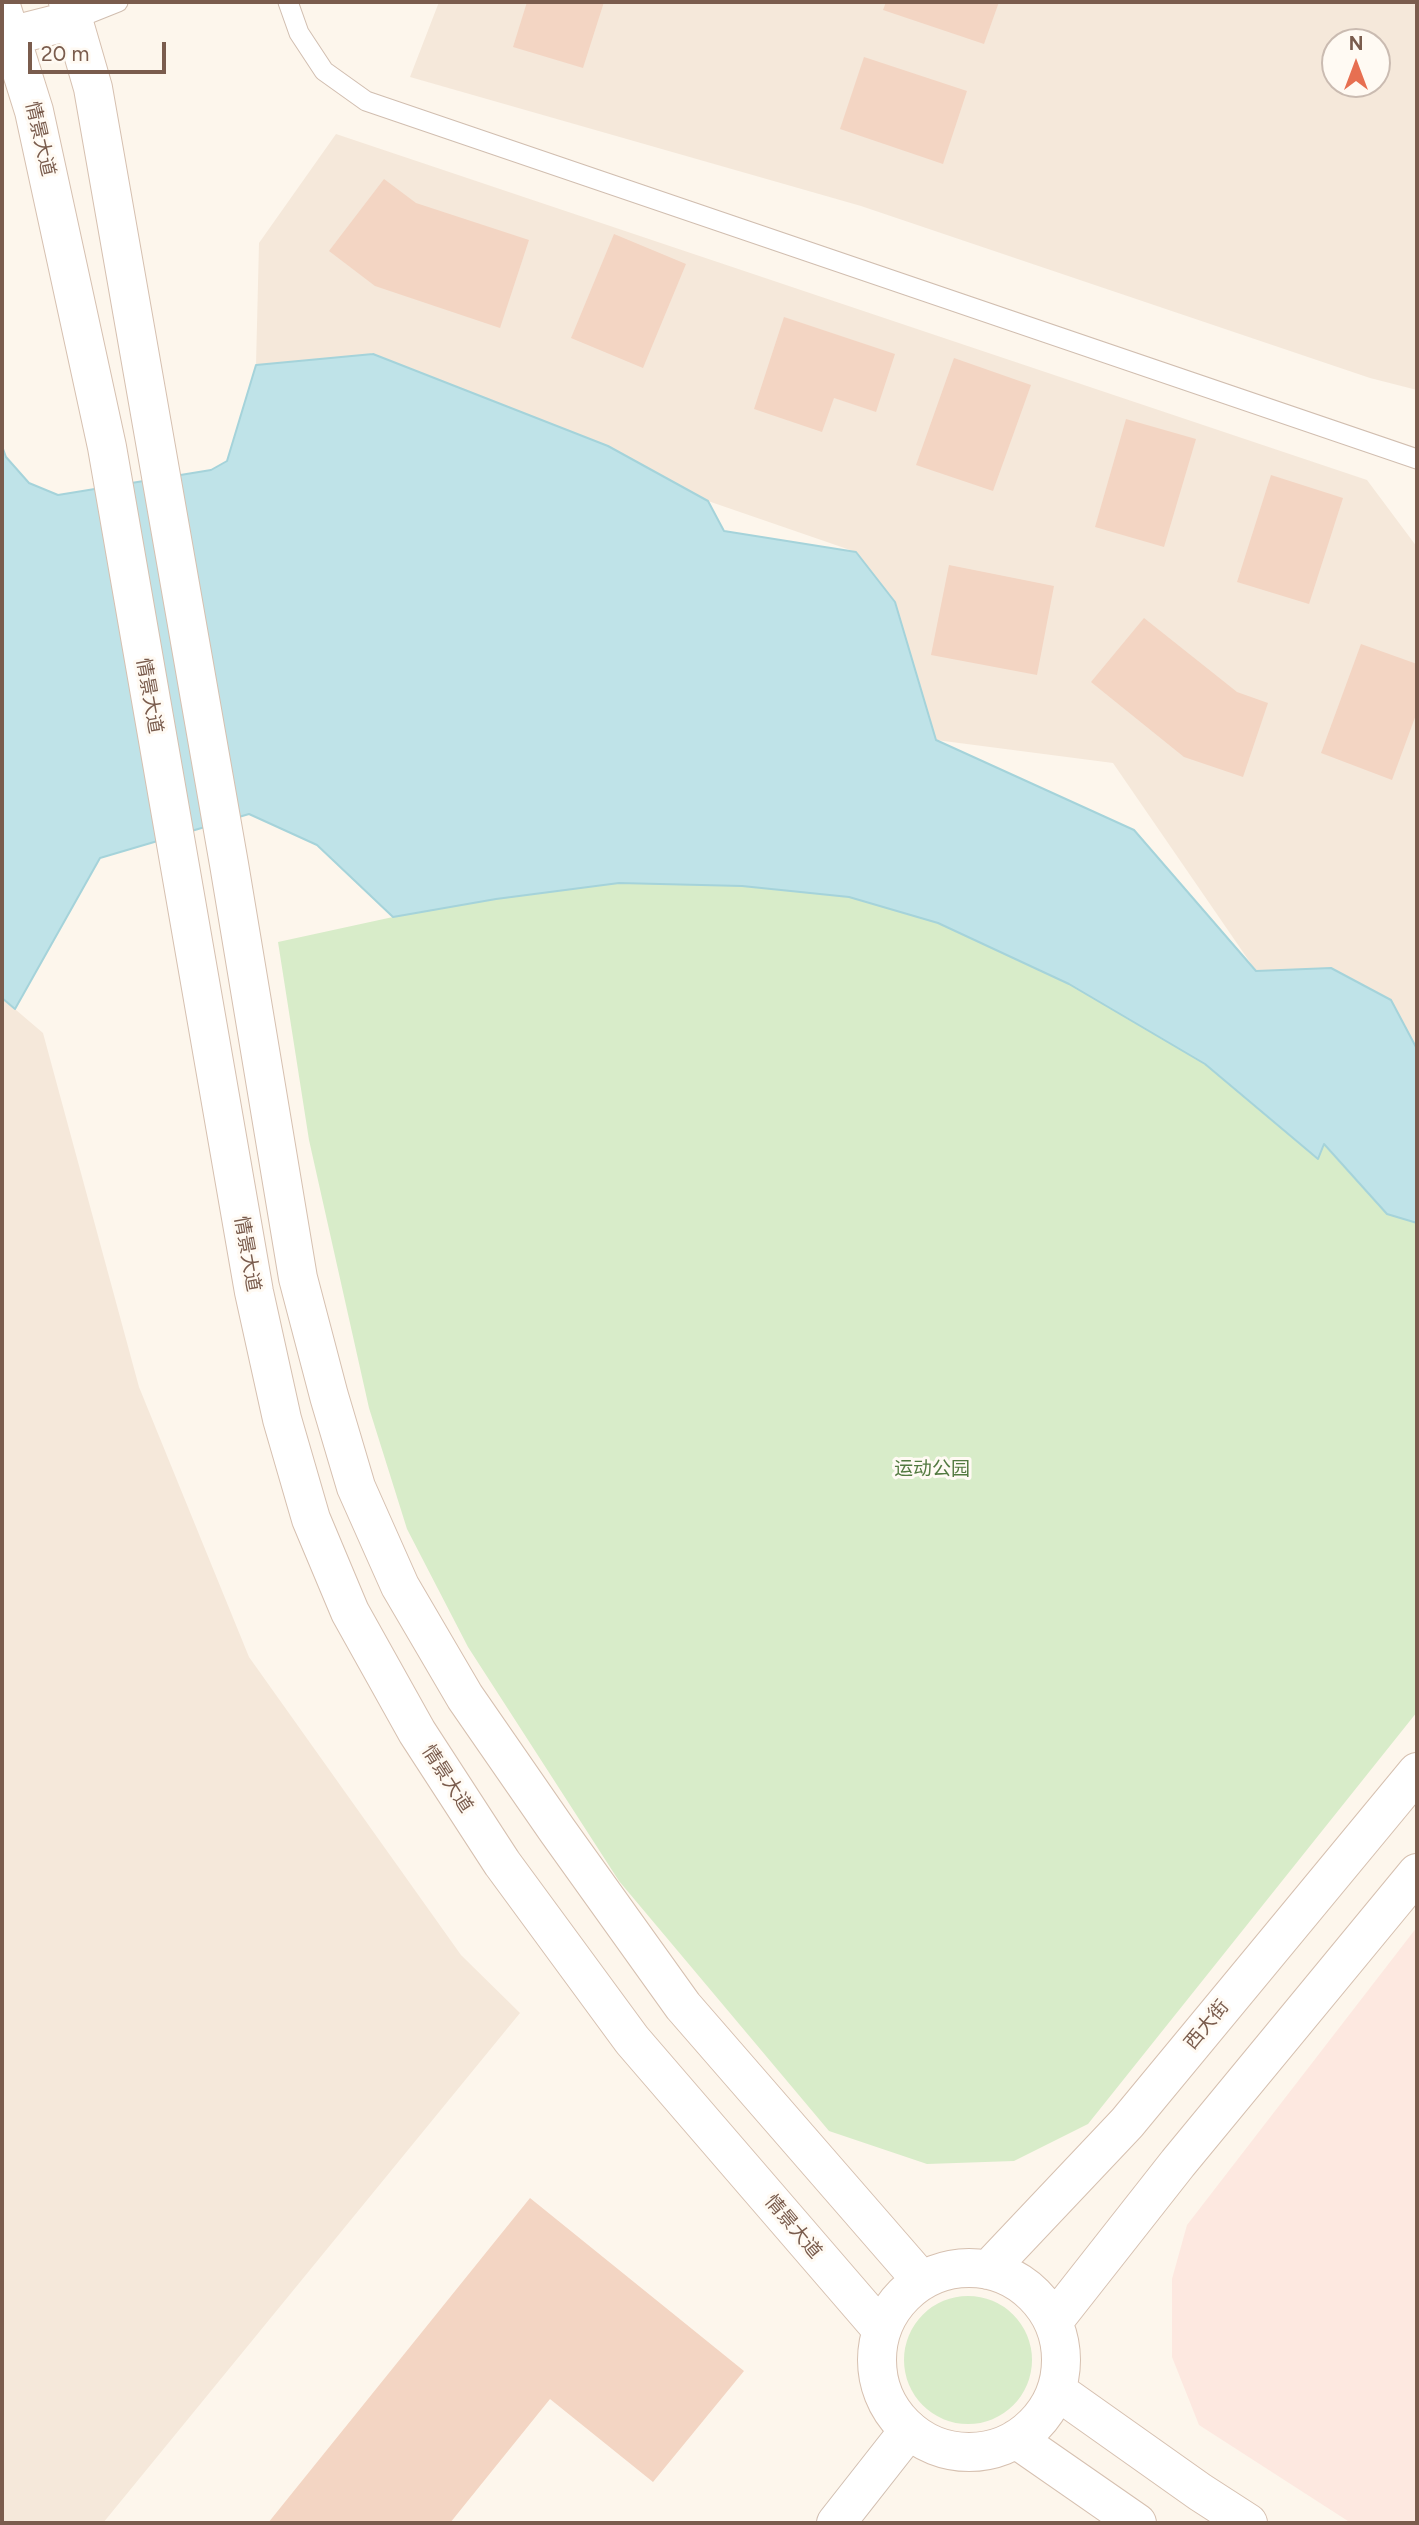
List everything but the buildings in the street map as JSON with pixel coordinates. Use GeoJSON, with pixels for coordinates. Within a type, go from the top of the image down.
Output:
{"type":"FeatureCollection","features":[{"type":"Feature","properties":{"kind":"street"},"geometry":{"type":"LineString","coordinates":[[6,23],[71,11],[93,88],[229,864],[298,1278],[356,1487],[400,1586],[465,1697],[684,2006],[922,2281]]}},
{"type":"Feature","properties":{"kind":"street","name":"情景大道"},"geometry":{"type":"LineString","coordinates":[[6,23],[34,111],[107,447],[254,1292],[282,1419],[311,1519],[350,1612],[417,1732],[502,1863],[632,2039],[882,2330]]}},
{"type":"Feature","properties":{"kind":"street"},"geometry":{"type":"LineString","coordinates":[[350,1612],[400,1586]]}},
{"type":"Feature","properties":{"kind":"street","name":"西大街"},"geometry":{"type":"LineString","coordinates":[[988,2270],[1127,2123],[1417,1772]]}},
{"type":"Feature","properties":{"kind":"street"},"geometry":{"type":"LineString","coordinates":[[1053,2322],[1187,2152],[1417,1873]]}},
{"type":"Feature","properties":{"kind":"street"},"geometry":{"type":"LineString","coordinates":[[966,2268],[988,2270],[1015,2280],[1037,2298],[1053,2322],[1060,2344],[1061,2367],[1056,2390],[1047,2409],[1033,2426],[1016,2439],[989,2450],[961,2452],[933,2445],[909,2430],[891,2410],[880,2384],[877,2357],[882,2330],[891,2311],[904,2294],[922,2281],[943,2272],[966,2268]]}},
{"type":"Feature","properties":{"kind":"street"},"geometry":{"type":"LineString","coordinates":[[1056,2390],[1248,2523]]}},
{"type":"Feature","properties":{"kind":"street"},"geometry":{"type":"LineString","coordinates":[[836,2523],[909,2430]]}},
{"type":"Feature","properties":{"kind":"street"},"geometry":{"type":"LineString","coordinates":[[1016,2439],[1137,2523]]}},
{"type":"Feature","properties":{"kind":"lane"},"geometry":{"type":"LineString","coordinates":[[71,11],[118,2]]}},
{"type":"Feature","properties":{"kind":"lane"},"geometry":{"type":"LineString","coordinates":[[288,2],[299,33],[324,71],[366,102],[1417,459]]}},
{"type":"Feature","properties":{"kind":"shaded area"},"geometry":{"type":"Polygon","coordinates":[[[439,2],[1417,2],[1417,390],[1370,378],[861,206],[410,77],[439,2]]]}},
{"type":"Feature","properties":{"kind":"shaded area"},"geometry":{"type":"Polygon","coordinates":[[[336,134],[1367,480],[1417,547],[1417,1070],[1331,968],[1256,971],[1113,763],[936,740],[856,552],[708,501],[608,446],[373,354],[256,365],[259,243],[336,134]]]}},
{"type":"Feature","properties":{"kind":"shaded area"},"geometry":{"type":"Polygon","coordinates":[[[2,998],[43,1033],[139,1387],[249,1657],[461,1955],[520,2013],[103,2523],[2,2523],[2,998]]]}},
{"type":"Feature","properties":{"kind":"shaded area"},"geometry":{"type":"Polygon","coordinates":[[[1417,1927],[1417,2523],[1351,2523],[1199,2425],[1172,2357],[1172,2279],[1187,2225],[1417,1927]]]}},
{"type":"Feature","properties":{"kind":"green space","name":"运动公园"},"geometry":{"type":"Polygon","coordinates":[[[619,883],[742,886],[849,897],[938,923],[1069,984],[1205,1064],[1318,1159],[1323,1144],[1387,1214],[1417,1223],[1417,1712],[1088,2124],[1014,2161],[927,2164],[829,2131],[619,1881],[468,1647],[407,1529],[369,1408],[309,1140],[278,942],[393,917],[496,899],[619,883]]]}},
{"type":"Feature","properties":{"kind":"green space"},"geometry":{"type":"Polygon","coordinates":[[[968,2296],[992,2301],[1013,2315],[1027,2336],[1032,2360],[1027,2384],[1013,2405],[992,2419],[968,2424],[944,2419],[923,2405],[909,2384],[904,2360],[909,2336],[923,2315],[944,2301],[968,2296]]]}},
{"type":"Feature","properties":{"kind":"water"},"geometry":{"type":"Polygon","coordinates":[[[373,354],[608,446],[708,501],[724,531],[856,552],[895,602],[936,740],[1134,830],[1256,971],[1331,968],[1391,1000],[1417,1049],[1417,1223],[1387,1214],[1324,1144],[1318,1159],[1205,1064],[1069,984],[938,923],[849,897],[742,886],[619,883],[496,899],[393,917],[317,845],[249,814],[100,858],[15,1009],[2,998],[2,446],[6,457],[29,483],[58,495],[211,470],[227,461],[256,365],[373,354]]]}}]}
